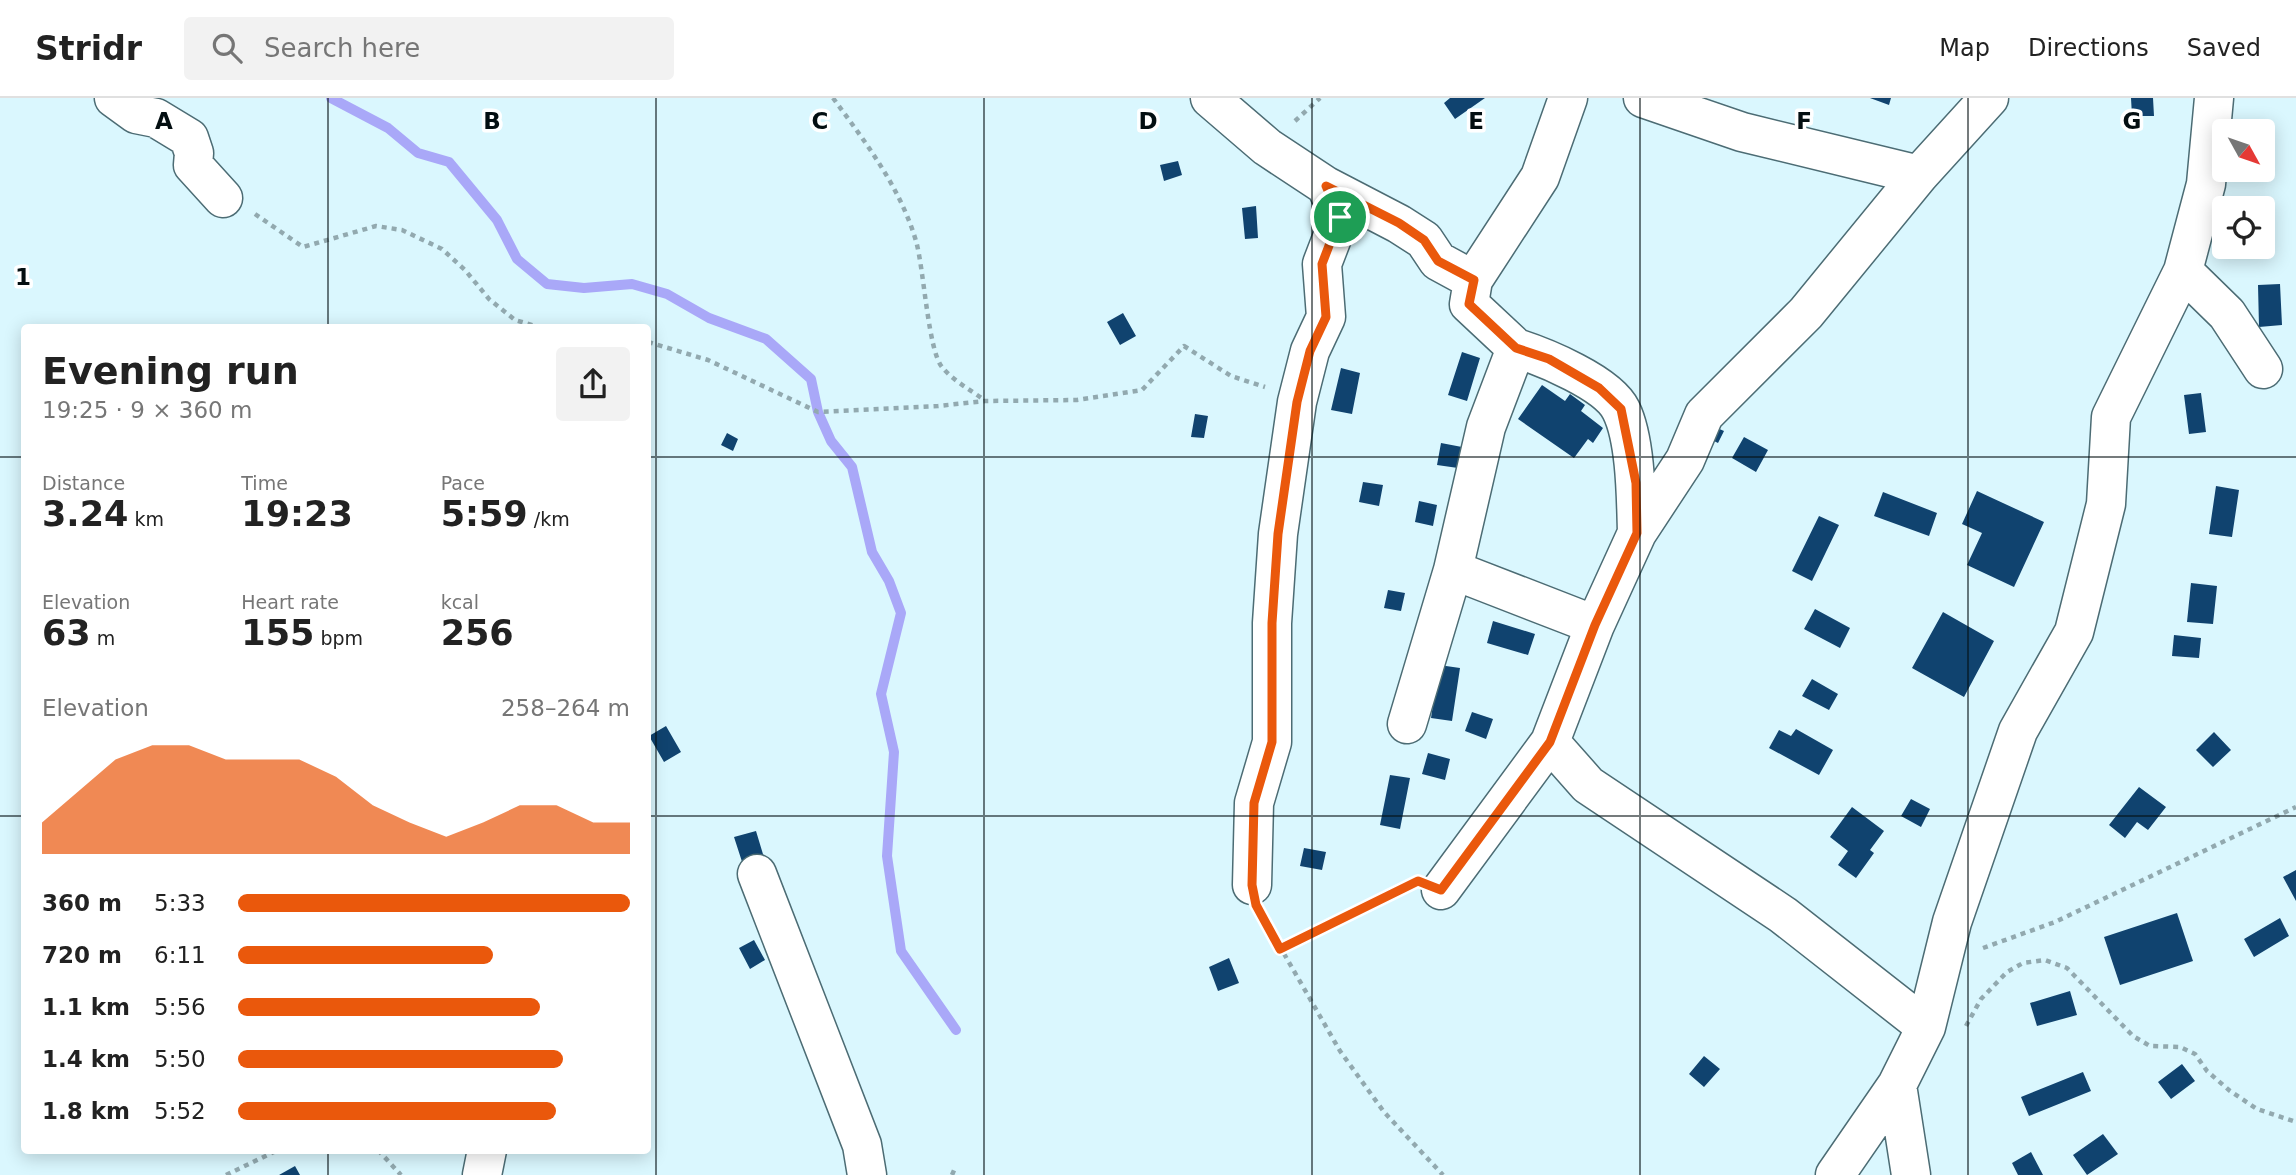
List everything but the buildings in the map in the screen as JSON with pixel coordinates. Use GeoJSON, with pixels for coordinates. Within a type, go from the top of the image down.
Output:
{"type":"FeatureCollection","features":[{"type":"Feature","properties":{"kind":"street"},"geometry":{"type":"LineString","coordinates":[[114,98],[136,114],[156,118],[189,138],[193,165],[223,198]]}},
{"type":"Feature","properties":{"kind":"street"},"geometry":{"type":"LineString","coordinates":[[1210,98],[1267,147],[1326,186],[1399,223],[1424,240],[1438,261],[1474,280]]}},
{"type":"Feature","properties":{"kind":"street"},"geometry":{"type":"LineString","coordinates":[[1568,98],[1540,177],[1474,280],[1469,304],[1516,348],[1549,359],[1599,388],[1621,409],[1636,483],[1637,533]]}},
{"type":"Feature","properties":{"kind":"street"},"geometry":{"type":"LineString","coordinates":[[1643,98],[1742,132],[1919,175]]}},
{"type":"Feature","properties":{"kind":"street"},"geometry":{"type":"LineString","coordinates":[[1441,890],[1550,742],[1595,625],[1637,533],[1685,460],[1704,415],[1806,313],[1919,175],[1989,98]]}},
{"type":"Feature","properties":{"kind":"street"},"geometry":{"type":"LineString","coordinates":[[1835,1175],[1897,1085],[1945,1030],[1942,961],[1952,922],[2018,731],[2074,632],[2106,504],[2111,417],[2183,271],[2206,184],[2214,98]]}},
{"type":"Feature","properties":{"kind":"street"},"geometry":{"type":"LineString","coordinates":[[1252,885],[1254,803],[1272,742],[1272,623],[1278,534],[1297,402],[1310,351],[1326,317],[1322,264],[1340,217],[1326,186]]}},
{"type":"Feature","properties":{"kind":"street"},"geometry":{"type":"LineString","coordinates":[[2183,271],[2227,314],[2263,369]]}},
{"type":"Feature","properties":{"kind":"street"},"geometry":{"type":"LineString","coordinates":[[1407,724],[1453,570],[1486,427],[1516,348]]}},
{"type":"Feature","properties":{"kind":"street"},"geometry":{"type":"LineString","coordinates":[[1453,570],[1595,625]]}},
{"type":"Feature","properties":{"kind":"street"},"geometry":{"type":"LineString","coordinates":[[1550,742],[1588,785],[1783,915],[1945,1030]]}},
{"type":"Feature","properties":{"kind":"street"},"geometry":{"type":"LineString","coordinates":[[757,874],[858,1134],[867,1175]]}},
{"type":"Feature","properties":{"kind":"street"},"geometry":{"type":"LineString","coordinates":[[1897,1085],[1911,1175]]}},
{"type":"Feature","properties":{"kind":"street"},"geometry":{"type":"LineString","coordinates":[[482,1175],[486,1154]]}},
{"type":"Feature","properties":{"kind":"path"},"geometry":{"type":"LineString","coordinates":[[833,98],[875,154],[901,202],[916,242],[930,328],[941,366],[985,401]]}},
{"type":"Feature","properties":{"kind":"path"},"geometry":{"type":"LineString","coordinates":[[223,198],[247,209],[303,247],[376,226],[402,230],[442,249],[489,299],[515,320],[529,324]]}},
{"type":"Feature","properties":{"kind":"path"},"geometry":{"type":"LineString","coordinates":[[651,343],[708,360],[818,412],[985,401],[1077,400],[1142,390],[1184,346],[1230,376],[1297,402]]}},
{"type":"Feature","properties":{"kind":"path"},"geometry":{"type":"LineString","coordinates":[[1942,961],[2055,922],[2296,807]]}},
{"type":"Feature","properties":{"kind":"path"},"geometry":{"type":"LineString","coordinates":[[1280,949],[1418,881],[1441,890]]}},
{"type":"Feature","properties":{"kind":"path"},"geometry":{"type":"LineString","coordinates":[[1252,885],[1256,905],[1340,1051],[1384,1112],[1443,1175]]}},
{"type":"Feature","properties":{"kind":"path"},"geometry":{"type":"LineString","coordinates":[[1945,1030],[2007,972],[2023,963],[2045,960],[2067,968],[2133,1036],[2150,1046],[2180,1047],[2195,1054],[2207,1071],[2230,1091],[2274,1117],[2296,1122]]}},
{"type":"Feature","properties":{"kind":"path"},"geometry":{"type":"LineString","coordinates":[[226,1175],[270,1154]]}},
{"type":"Feature","properties":{"kind":"path"},"geometry":{"type":"LineString","coordinates":[[382,1154],[401,1175]]}},
{"type":"Feature","properties":{"kind":"path"},"geometry":{"type":"LineString","coordinates":[[952,1175],[956,1168]]}},
{"type":"Feature","properties":{"kind":"waterway"},"geometry":{"type":"LineString","coordinates":[[331,98],[388,128],[418,153],[449,162],[497,220],[517,259],[547,284],[584,288],[632,284],[667,294],[709,318],[766,339],[811,379],[818,412],[831,441],[852,467],[872,552],[889,581],[901,613],[881,694],[894,752],[887,856],[901,951],[956,1030]]}},
{"type":"Feature","properties":{"kind":"route"},"geometry":{"type":"LineString","coordinates":[[1326,186],[1365,204],[1424,240],[1438,261],[1474,280],[1469,304],[1516,348],[1549,359],[1599,388],[1621,409],[1636,483],[1637,533],[1595,625],[1550,742],[1441,890],[1418,881],[1280,949],[1256,905],[1252,885],[1254,803],[1272,742],[1272,623],[1278,534],[1297,402],[1310,351],[1326,317],[1322,264],[1340,217],[1326,186]]}}]}
